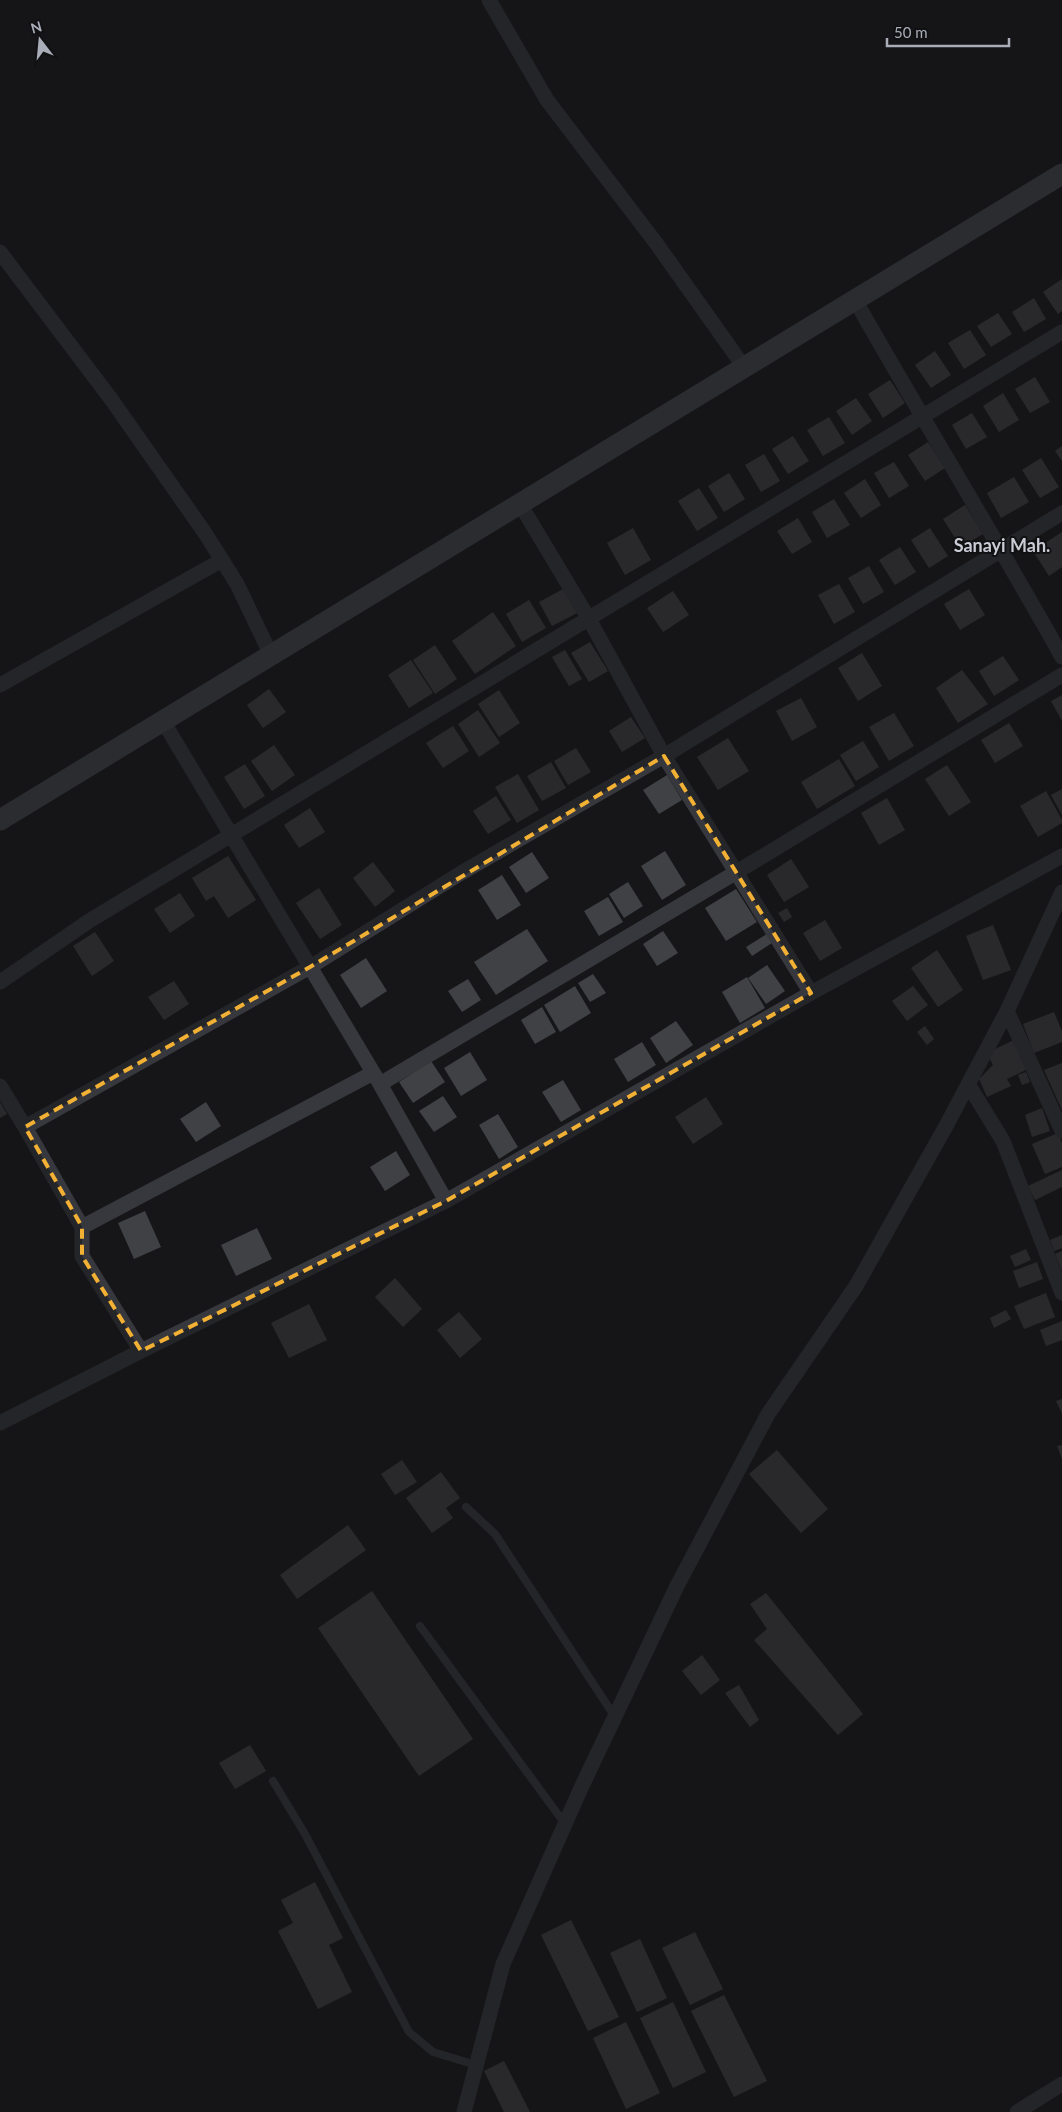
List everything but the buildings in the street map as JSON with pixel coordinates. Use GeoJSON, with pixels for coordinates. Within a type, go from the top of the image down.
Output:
{"type":"FeatureCollection","features":[{"type":"Feature","properties":{"kind":"main road"},"geometry":{"type":"LineString","coordinates":[[0,820],[1062,174]]}},
{"type":"Feature","properties":{"kind":"street"},"geometry":{"type":"LineString","coordinates":[[489,0],[548,100],[656,243],[744,367]]}},
{"type":"Feature","properties":{"kind":"street"},"geometry":{"type":"LineString","coordinates":[[0,252],[111,399],[222,560],[237,584],[271,655]]}},
{"type":"Feature","properties":{"kind":"street"},"geometry":{"type":"LineString","coordinates":[[855,300],[922,418],[1002,549],[1062,657]]}},
{"type":"Feature","properties":{"kind":"street"},"geometry":{"type":"LineString","coordinates":[[0,982],[89,921],[1062,332]]}},
{"type":"Feature","properties":{"kind":"street"},"geometry":{"type":"LineString","coordinates":[[520,504],[589,619],[664,756],[735,874],[811,993]]}},
{"type":"Feature","properties":{"kind":"street"},"geometry":{"type":"LineString","coordinates":[[25,1127],[310,967],[461,874],[664,756],[1062,513]]}},
{"type":"Feature","properties":{"kind":"street"},"geometry":{"type":"LineString","coordinates":[[0,685],[222,560]]}},
{"type":"Feature","properties":{"kind":"street"},"geometry":{"type":"LineString","coordinates":[[82,1227],[376,1079],[735,874],[1062,675]]}},
{"type":"Feature","properties":{"kind":"street"},"geometry":{"type":"LineString","coordinates":[[163,721],[310,967],[446,1201]]}},
{"type":"Feature","properties":{"kind":"street"},"geometry":{"type":"LineString","coordinates":[[0,1423],[446,1201],[811,993],[1062,856]]}},
{"type":"Feature","properties":{"kind":"street"},"geometry":{"type":"LineString","coordinates":[[464,2112],[503,1964],[565,1824],[677,1586],[768,1414],[856,1286],[1007,1011],[1058,912],[1062,892]]}},
{"type":"Feature","properties":{"kind":"street"},"geometry":{"type":"LineString","coordinates":[[1007,1011],[1062,1131]]}},
{"type":"Feature","properties":{"kind":"street"},"geometry":{"type":"LineString","coordinates":[[968,1084],[1003,1141],[1062,1292]]}},
{"type":"Feature","properties":{"kind":"street"},"geometry":{"type":"LineString","coordinates":[[0,1086],[82,1227],[82,1256],[141,1352]]}},
{"type":"Feature","properties":{"kind":"street"},"geometry":{"type":"LineString","coordinates":[[1017,2112],[1062,2084]]}},
{"type":"Feature","properties":{"kind":"lane"},"geometry":{"type":"LineString","coordinates":[[466,1507],[495,1534],[615,1717]]}},
{"type":"Feature","properties":{"kind":"lane"},"geometry":{"type":"LineString","coordinates":[[420,1626],[565,1824]]}},
{"type":"Feature","properties":{"kind":"lane"},"geometry":{"type":"LineString","coordinates":[[273,1781],[305,1834],[409,2032],[433,2052],[476,2065]]}},
{"type":"Feature","properties":{"kind":"highlighted area"},"geometry":{"type":"Polygon","coordinates":[[[664,756],[811,993],[446,1201],[141,1351],[82,1256],[82,1227],[25,1127],[310,967],[664,756]]]}},
{"type":"Feature","properties":{"kind":"district","name":"Sanayi Mah."},"geometry":{"type":"Point","coordinates":[1002,545]}}]}
